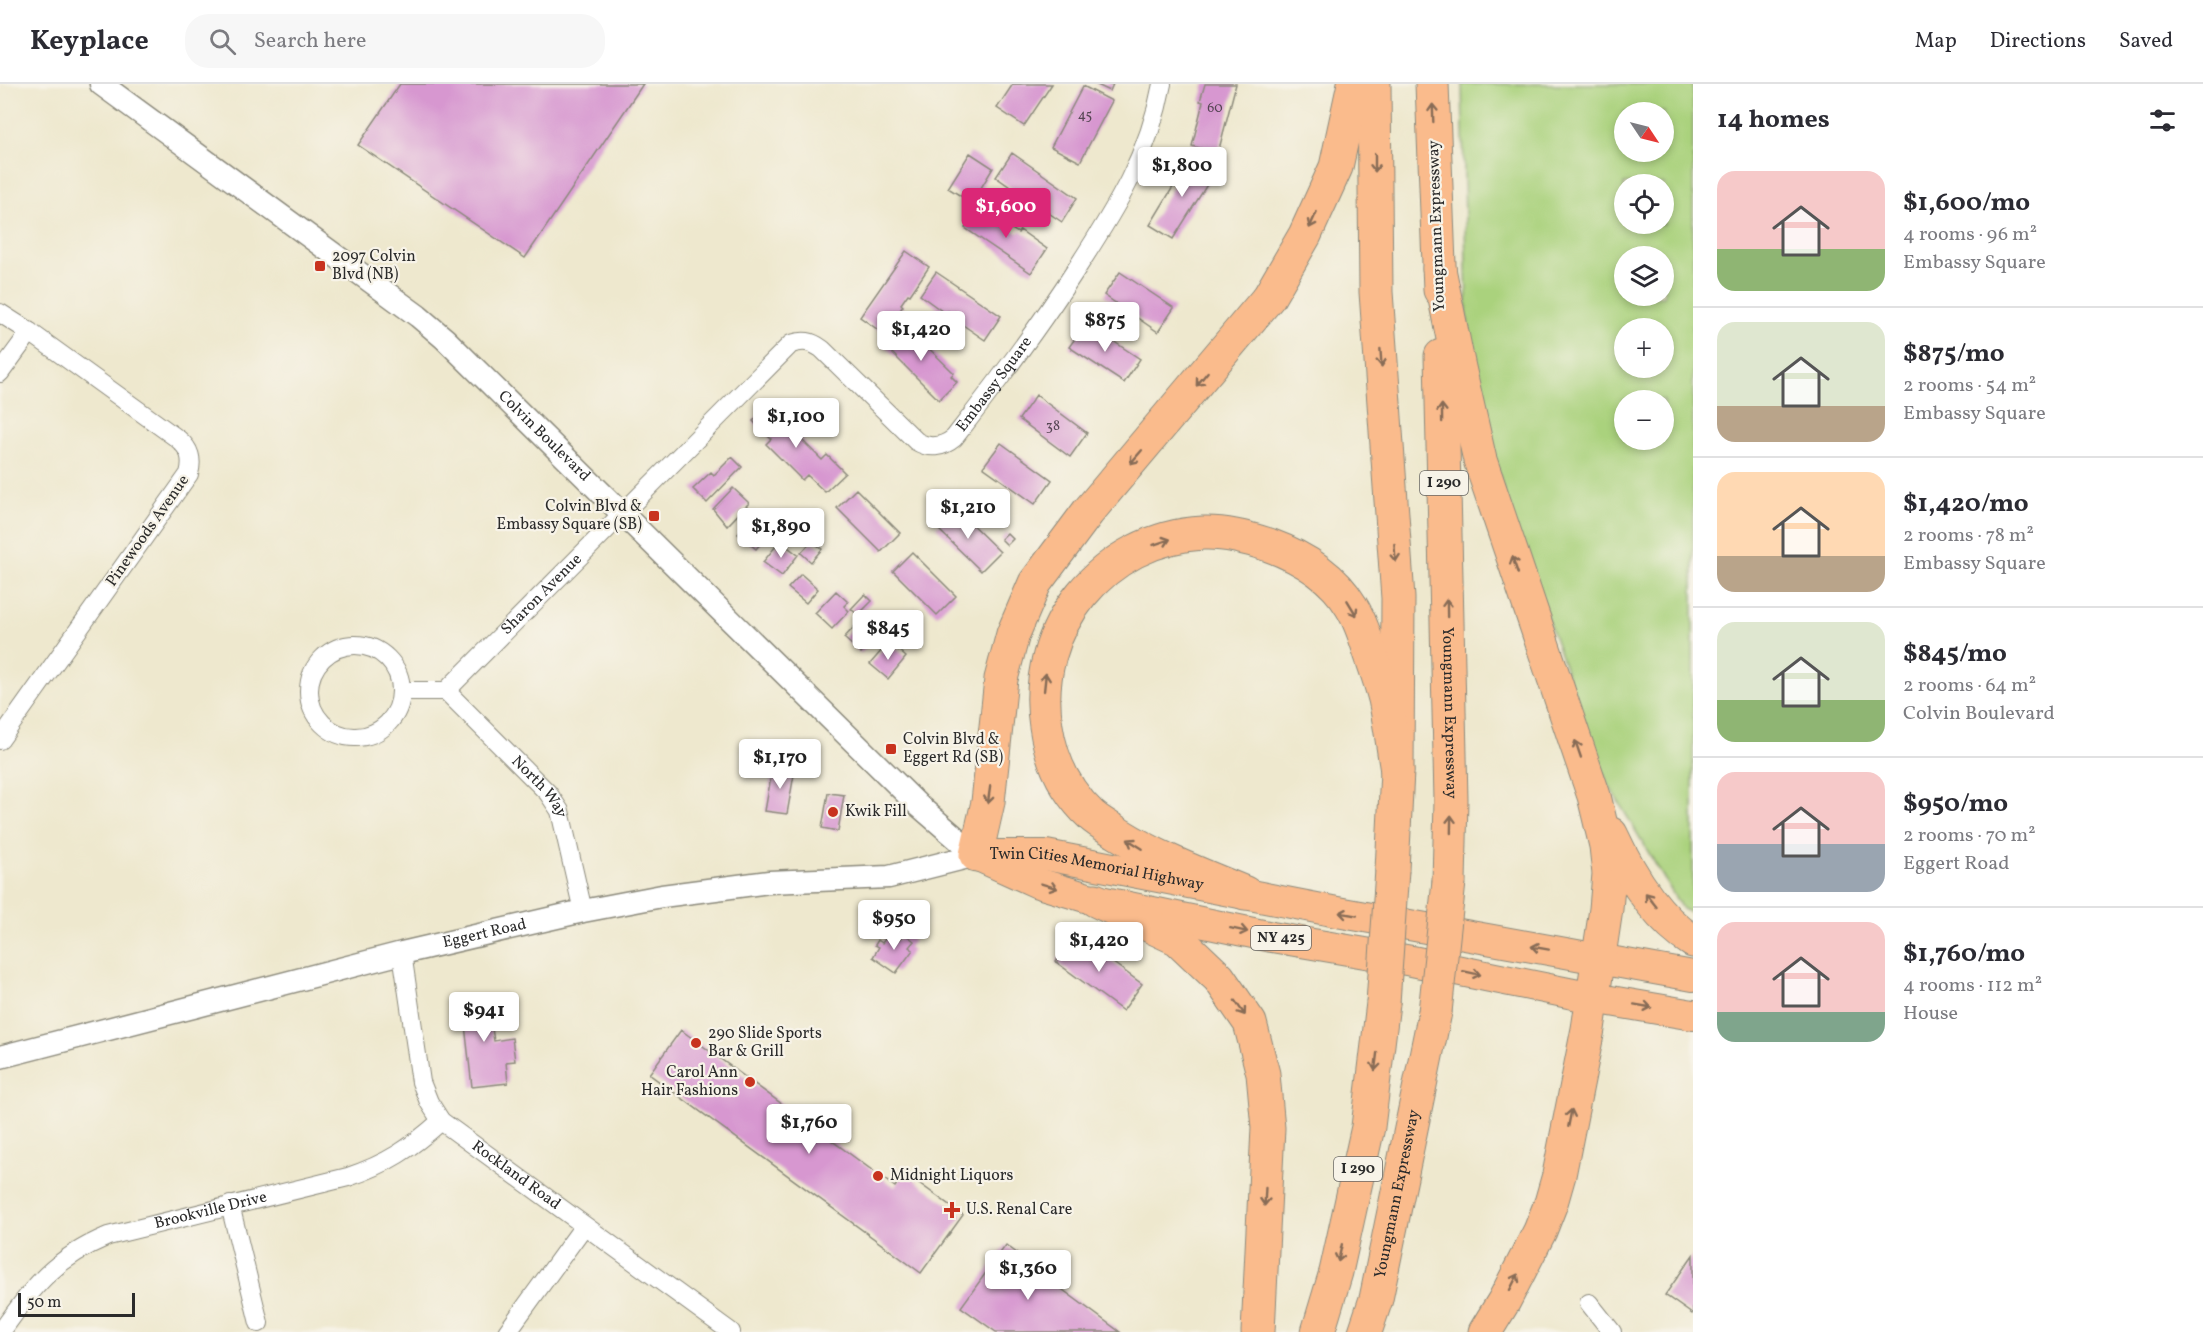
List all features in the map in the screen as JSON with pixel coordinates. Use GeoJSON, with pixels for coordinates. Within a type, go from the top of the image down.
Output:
{"type":"FeatureCollection","features":[{"type":"Feature","properties":{"kind":"highway"},"geometry":{"type":"LineString","coordinates":[[976,855],[988,802],[1001,679],[1013,633],[1035,583],[1088,512],[1269,297],[1305,235],[1336,167],[1354,84]]}},
{"type":"Feature","properties":{"kind":"highway","name":"I 290"},"geometry":{"type":"LineString","coordinates":[[1318,1332],[1336,1272],[1368,1126],[1383,1004],[1397,771],[1398,598],[1376,292],[1374,84]]}},
{"type":"Feature","properties":{"kind":"highway","name":"Youngmann Expressway"},"geometry":{"type":"LineString","coordinates":[[1365,1332],[1376,1299],[1435,1012],[1449,882],[1451,800],[1439,269],[1432,84]]}},
{"type":"Feature","properties":{"kind":"highway"},"geometry":{"type":"LineString","coordinates":[[1439,269],[1458,368],[1480,459],[1594,796],[1606,846],[1609,874],[1593,998],[1561,1164],[1551,1203],[1540,1231],[1504,1301],[1485,1332]]}},
{"type":"Feature","properties":{"kind":"highway"},"geometry":{"type":"LineString","coordinates":[[1245,893],[1148,852],[1100,822],[1071,793],[1057,767],[1048,740],[1043,710],[1049,654],[1060,626],[1079,595],[1097,576],[1117,561],[1140,549],[1172,538],[1203,533],[1231,535],[1254,540],[1277,548],[1318,569],[1335,585],[1351,606],[1363,629],[1385,698],[1397,771]]}},
{"type":"Feature","properties":{"kind":"highway"},"geometry":{"type":"LineString","coordinates":[[1594,796],[1633,876],[1655,906],[1693,941]]}},
{"type":"Feature","properties":{"kind":"highway"},"geometry":{"type":"LineString","coordinates":[[1095,900],[1178,939],[1219,978],[1250,1023],[1263,1074],[1268,1128],[1258,1332]]}},
{"type":"Feature","properties":{"kind":"main road","name":"Twin Cities Memorial Highway"},"geometry":{"type":"LineString","coordinates":[[976,855],[1046,855],[1693,976]]}},
{"type":"Feature","properties":{"kind":"main road","name":"Twin Cities Memorial Highway"},"geometry":{"type":"LineString","coordinates":[[976,855],[1038,883],[1095,900],[1272,937],[1412,961],[1593,998],[1693,1015]]}},
{"type":"Feature","properties":{"kind":"street","name":"Embassy Square"},"geometry":{"type":"LineString","coordinates":[[791,344],[801,340],[809,341],[822,349],[916,441],[930,447],[950,442],[1046,314],[1119,200],[1139,163],[1149,138],[1162,84]]}},
{"type":"Feature","properties":{"kind":"street","name":"Colvin Boulevard"},"geometry":{"type":"LineString","coordinates":[[106,85],[418,316],[445,339],[918,806],[976,855]]}},
{"type":"Feature","properties":{"kind":"street","name":"Pinewoods Avenue"},"geometry":{"type":"LineString","coordinates":[[0,313],[30,332],[178,439],[186,446],[192,464],[189,474],[0,740]]}},
{"type":"Feature","properties":{"kind":"street"},"geometry":{"type":"LineString","coordinates":[[0,373],[30,332]]}},
{"type":"Feature","properties":{"kind":"street","name":"Sharon Avenue"},"geometry":{"type":"LineString","coordinates":[[446,691],[791,344]]}},
{"type":"Feature","properties":{"kind":"street"},"geometry":{"type":"LineString","coordinates":[[356,644],[368,646],[388,658],[400,679],[401,691],[396,713],[381,730],[359,737],[348,737],[327,729],[319,721],[312,711],[308,689],[313,671],[323,657],[333,650],[356,644]]}},
{"type":"Feature","properties":{"kind":"street"},"geometry":{"type":"LineString","coordinates":[[401,691],[446,691]]}},
{"type":"Feature","properties":{"kind":"street","name":"North Way"},"geometry":{"type":"LineString","coordinates":[[446,691],[548,793],[560,811],[582,911]]}},
{"type":"Feature","properties":{"kind":"street","name":"Eggert Road"},"geometry":{"type":"LineString","coordinates":[[0,1057],[402,953],[582,911],[662,896],[769,882],[889,877],[976,855]]}},
{"type":"Feature","properties":{"kind":"street","name":"Rockland Road"},"geometry":{"type":"LineString","coordinates":[[402,953],[421,1082],[429,1102],[441,1120],[731,1332]]}},
{"type":"Feature","properties":{"kind":"street","name":"Brookville Drive"},"geometry":{"type":"LineString","coordinates":[[1,1332],[30,1291],[46,1273],[86,1245],[108,1236],[373,1169],[417,1143],[441,1120]]}},
{"type":"Feature","properties":{"kind":"street"},"geometry":{"type":"LineString","coordinates":[[230,1205],[259,1323]]}},
{"type":"Feature","properties":{"kind":"street"},"geometry":{"type":"LineString","coordinates":[[507,1332],[584,1226]]}},
{"type":"Feature","properties":{"kind":"street"},"geometry":{"type":"LineString","coordinates":[[1588,1303],[1612,1332]]}},
{"type":"Feature","properties":{"kind":"green space"},"geometry":{"type":"Polygon","coordinates":[[[1462,84],[1693,84],[1693,914],[1682,909],[1609,786],[1599,764],[1507,504],[1472,374],[1467,310],[1462,84]]]}},
{"type":"Feature","properties":{"kind":"building"},"geometry":{"type":"Polygon","coordinates":[[[400,84],[643,84],[525,258],[358,145],[400,84]]]}},
{"type":"Feature","properties":{"kind":"building"},"geometry":{"type":"Polygon","coordinates":[[[1013,84],[1052,84],[1024,126],[997,108],[1013,84]]]}},
{"type":"Feature","properties":{"kind":"building"},"geometry":{"type":"Polygon","coordinates":[[[1095,84],[1113,84],[1110,91],[1095,84]]]}},
{"type":"Feature","properties":{"kind":"building"},"geometry":{"type":"Polygon","coordinates":[[[1205,84],[1236,84],[1218,153],[1192,146],[1205,84]]]}},
{"type":"Feature","properties":{"kind":"building"},"geometry":{"type":"Polygon","coordinates":[[[1083,86],[1112,101],[1080,162],[1051,147],[1083,86]]]}},
{"type":"Feature","properties":{"kind":"building"},"geometry":{"type":"Polygon","coordinates":[[[970,153],[993,168],[972,203],[948,188],[970,153]]]}},
{"type":"Feature","properties":{"kind":"building"},"geometry":{"type":"Polygon","coordinates":[[[1012,153],[1077,198],[1062,222],[1034,203],[1036,201],[1024,193],[1023,196],[996,177],[1012,153]]]}},
{"type":"Feature","properties":{"kind":"building"},"geometry":{"type":"Polygon","coordinates":[[[1191,157],[1215,172],[1173,239],[1150,225],[1191,157]]]}},
{"type":"Feature","properties":{"kind":"building"},"geometry":{"type":"Polygon","coordinates":[[[981,205],[1009,223],[1007,226],[1018,233],[1020,230],[1047,249],[1031,273],[965,228],[981,205]]]}},
{"type":"Feature","properties":{"kind":"building"},"geometry":{"type":"Polygon","coordinates":[[[906,251],[929,267],[901,304],[903,306],[884,334],[860,317],[906,251]]]}},
{"type":"Feature","properties":{"kind":"building"},"geometry":{"type":"Polygon","coordinates":[[[936,272],[1001,316],[985,340],[957,321],[959,319],[948,311],[946,314],[920,295],[936,272]]]}},
{"type":"Feature","properties":{"kind":"building"},"geometry":{"type":"Polygon","coordinates":[[[1120,272],[1174,308],[1158,332],[1104,295],[1120,272]]]}},
{"type":"Feature","properties":{"kind":"building"},"geometry":{"type":"Polygon","coordinates":[[[1086,323],[1140,359],[1124,383],[1069,347],[1086,323]]]}},
{"type":"Feature","properties":{"kind":"building"},"geometry":{"type":"Polygon","coordinates":[[[901,326],[906,331],[908,328],[954,373],[951,376],[957,382],[939,400],[883,344],[901,326]]]}},
{"type":"Feature","properties":{"kind":"building"},"geometry":{"type":"Polygon","coordinates":[[[1036,395],[1087,433],[1070,457],[1019,419],[1036,395]]]}},
{"type":"Feature","properties":{"kind":"building"},"geometry":{"type":"Polygon","coordinates":[[[773,401],[792,420],[787,425],[822,460],[827,455],[845,473],[825,492],[807,475],[802,480],[766,444],[771,439],[753,421],[773,401]]]}},
{"type":"Feature","properties":{"kind":"building"},"geometry":{"type":"Polygon","coordinates":[[[1001,443],[1052,480],[1035,504],[983,467],[1001,443]]]}},
{"type":"Feature","properties":{"kind":"building"},"geometry":{"type":"Polygon","coordinates":[[[732,457],[742,467],[707,503],[693,489],[711,472],[714,475],[732,457]]]}},
{"type":"Feature","properties":{"kind":"building"},"geometry":{"type":"Polygon","coordinates":[[[733,488],[749,503],[727,526],[713,509],[733,488]]]}},
{"type":"Feature","properties":{"kind":"building"},"geometry":{"type":"Polygon","coordinates":[[[856,489],[900,533],[881,552],[837,508],[856,489]]]}},
{"type":"Feature","properties":{"kind":"building"},"geometry":{"type":"Polygon","coordinates":[[[955,508],[1000,552],[981,571],[936,527],[955,508]]]}},
{"type":"Feature","properties":{"kind":"building"},"geometry":{"type":"Polygon","coordinates":[[[751,520],[768,535],[756,549],[738,534],[751,520]]]}},
{"type":"Feature","properties":{"kind":"building"},"geometry":{"type":"Polygon","coordinates":[[[1007,533],[1013,539],[1007,545],[1001,539],[1007,533]]]}},
{"type":"Feature","properties":{"kind":"building"},"geometry":{"type":"Polygon","coordinates":[[[780,541],[798,555],[782,576],[763,562],[780,541]]]}},
{"type":"Feature","properties":{"kind":"building"},"geometry":{"type":"Polygon","coordinates":[[[812,541],[822,549],[811,562],[801,553],[812,541]]]}},
{"type":"Feature","properties":{"kind":"building"},"geometry":{"type":"Polygon","coordinates":[[[912,552],[956,596],[937,615],[893,571],[912,552]]]}},
{"type":"Feature","properties":{"kind":"building"},"geometry":{"type":"Polygon","coordinates":[[[801,574],[818,589],[806,603],[788,588],[801,574]]]}},
{"type":"Feature","properties":{"kind":"building"},"geometry":{"type":"Polygon","coordinates":[[[836,591],[848,602],[844,606],[849,611],[832,629],[815,613],[836,591]]]}},
{"type":"Feature","properties":{"kind":"building"},"geometry":{"type":"Polygon","coordinates":[[[865,594],[872,601],[858,615],[851,609],[865,594]]]}},
{"type":"Feature","properties":{"kind":"building"},"geometry":{"type":"Polygon","coordinates":[[[866,614],[876,622],[868,631],[875,637],[861,653],[844,638],[866,614]]]}},
{"type":"Feature","properties":{"kind":"building"},"geometry":{"type":"Polygon","coordinates":[[[887,616],[899,627],[886,641],[874,630],[887,616]]]}},
{"type":"Feature","properties":{"kind":"building"},"geometry":{"type":"Polygon","coordinates":[[[889,642],[906,657],[888,679],[870,664],[889,642]]]}},
{"type":"Feature","properties":{"kind":"building"},"geometry":{"type":"Polygon","coordinates":[[[773,765],[795,769],[787,814],[765,811],[773,765]]]}},
{"type":"Feature","properties":{"kind":"building","name":"Kwik Fill"},"geometry":{"type":"Polygon","coordinates":[[[828,793],[844,795],[838,831],[822,828],[828,793]]]}},
{"type":"Feature","properties":{"kind":"building"},"geometry":{"type":"Polygon","coordinates":[[[890,933],[899,940],[904,933],[914,941],[909,947],[913,950],[896,973],[873,957],[879,947],[875,945],[878,940],[882,943],[890,933]]]}},
{"type":"Feature","properties":{"kind":"building"},"geometry":{"type":"Polygon","coordinates":[[[1075,935],[1142,984],[1123,1011],[1056,962],[1075,935]]]}},
{"type":"Feature","properties":{"kind":"building"},"geometry":{"type":"Polygon","coordinates":[[[485,995],[487,1008],[497,1006],[498,1021],[491,1022],[494,1041],[512,1038],[515,1061],[506,1062],[508,1083],[472,1087],[465,1025],[457,1026],[455,1013],[462,1012],[460,999],[485,995]]]}},
{"type":"Feature","properties":{"kind":"building"},"geometry":{"type":"Polygon","coordinates":[[[681,1030],[895,1187],[905,1173],[963,1215],[921,1273],[649,1074],[681,1030]]]}},
{"type":"Feature","properties":{"kind":"building"},"geometry":{"type":"Polygon","coordinates":[[[1006,1245],[1120,1332],[996,1332],[961,1307],[1006,1245]]]}},
{"type":"Feature","properties":{"kind":"building"},"geometry":{"type":"Polygon","coordinates":[[[1693,1255],[1693,1312],[1692,1314],[1665,1295],[1693,1255]]]}},
{"type":"Feature","properties":{"kind":"place","name":"2097 Colvin Blvd (NB)"},"geometry":{"type":"Point","coordinates":[320,266]}},
{"type":"Feature","properties":{"kind":"place","name":"Colvin Blvd & Embassy Square (SB)"},"geometry":{"type":"Point","coordinates":[654,516]}},
{"type":"Feature","properties":{"kind":"place","name":"Colvin Blvd & Eggert Rd (SB)"},"geometry":{"type":"Point","coordinates":[891,749]}},
{"type":"Feature","properties":{"kind":"place","name":"Kwik Fill"},"geometry":{"type":"Point","coordinates":[833,812]}},
{"type":"Feature","properties":{"kind":"place","name":"290 Slide Sports Bar & Grill"},"geometry":{"type":"Point","coordinates":[696,1043]}},
{"type":"Feature","properties":{"kind":"place","name":"Carol Ann Hair Fashions"},"geometry":{"type":"Point","coordinates":[750,1082]}},
{"type":"Feature","properties":{"kind":"place","name":"Midnight Liquors"},"geometry":{"type":"Point","coordinates":[878,1176]}},
{"type":"Feature","properties":{"kind":"place","name":"U.S. Renal Care"},"geometry":{"type":"Point","coordinates":[952,1210]}}]}
